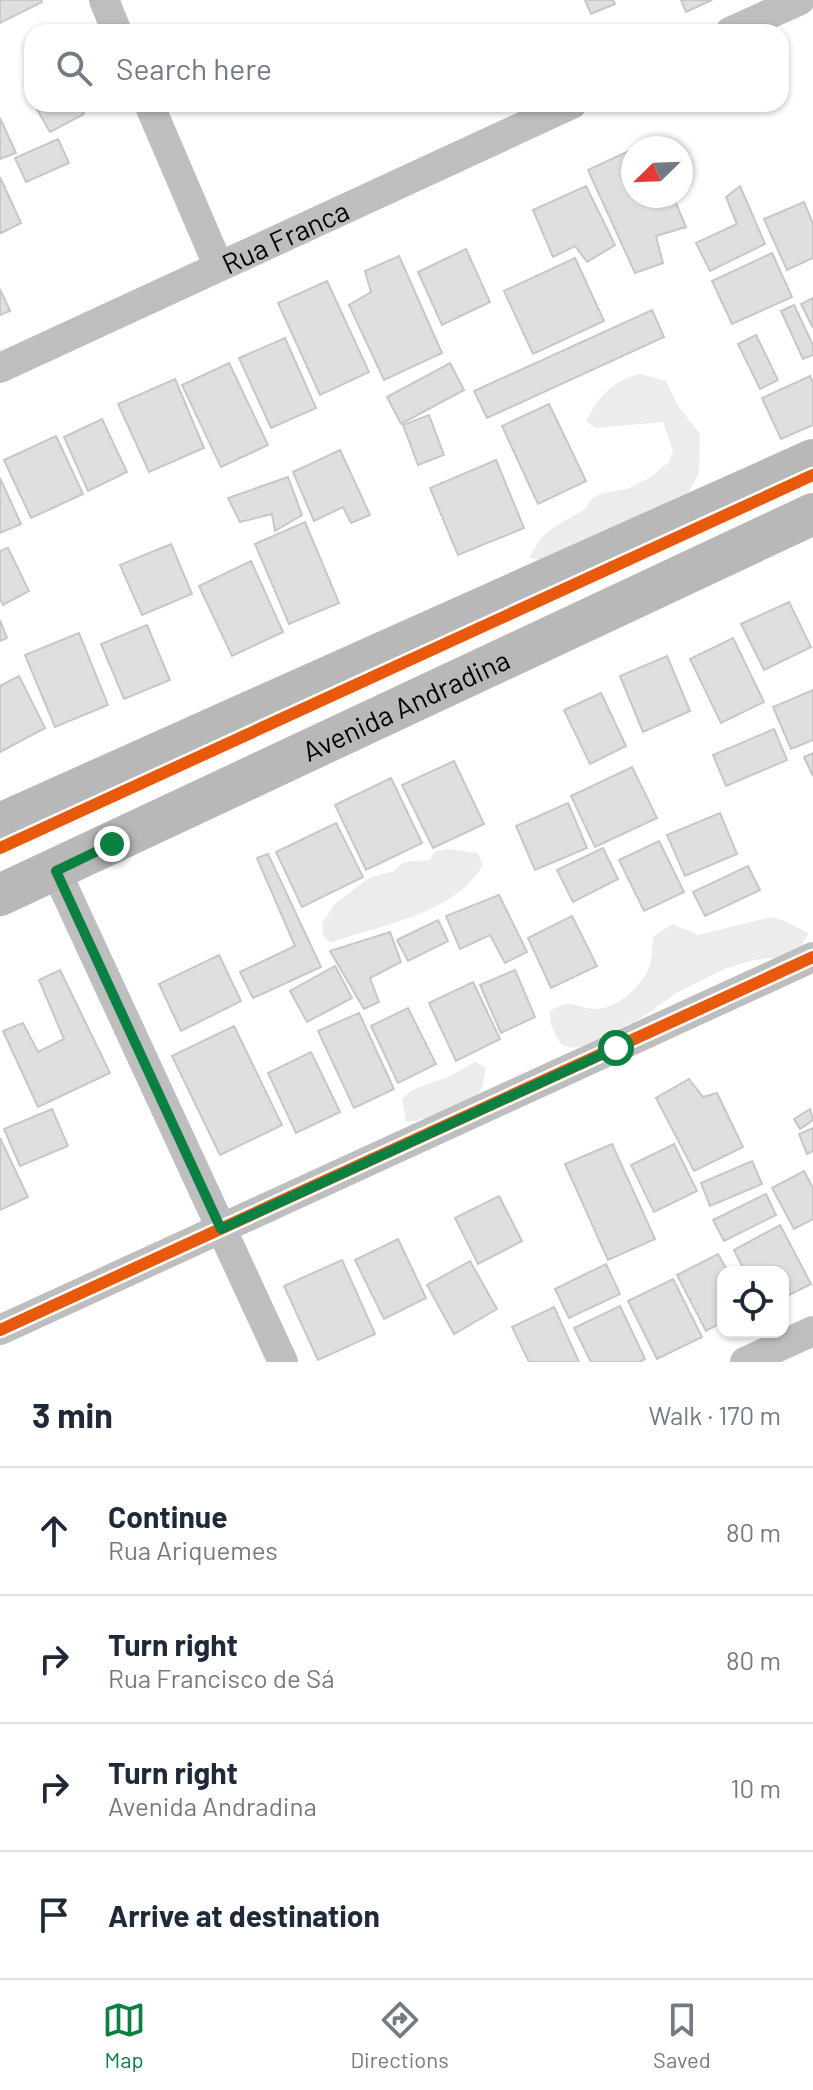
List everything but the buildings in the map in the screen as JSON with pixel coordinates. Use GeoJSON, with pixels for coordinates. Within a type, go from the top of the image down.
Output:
{"type":"FeatureCollection","features":[{"type":"Feature","properties":{"kind":"main road","name":"Avenida Andradina"},"geometry":{"type":"LineString","coordinates":[[0,824],[813,460]]}},
{"type":"Feature","properties":{"kind":"main road","name":"Avenida Andradina"},"geometry":{"type":"LineString","coordinates":[[0,895],[813,514]]}},
{"type":"Feature","properties":{"kind":"street"},"geometry":{"type":"LineString","coordinates":[[104,0],[114,24]]}},
{"type":"Feature","properties":{"kind":"street"},"geometry":{"type":"LineString","coordinates":[[747,24],[799,0]]}},
{"type":"Feature","properties":{"kind":"street"},"geometry":{"type":"LineString","coordinates":[[152,112],[218,265]]}},
{"type":"Feature","properties":{"kind":"street","name":"Rua Franca"},"geometry":{"type":"LineString","coordinates":[[0,368],[554,112]]}},
{"type":"Feature","properties":{"kind":"street"},"geometry":{"type":"LineString","coordinates":[[56,871],[283,1362]]}},
{"type":"Feature","properties":{"kind":"street"},"geometry":{"type":"LineString","coordinates":[[0,1330],[813,957]]}},
{"type":"Feature","properties":{"kind":"street"},"geometry":{"type":"LineString","coordinates":[[745,1362],[813,1331]]}},
{"type":"Feature","properties":{"kind":"shaded area"},"geometry":{"type":"Polygon","coordinates":[[[640,374],[666,381],[678,406],[700,434],[699,473],[684,501],[553,564],[529,557],[542,537],[585,509],[592,498],[627,489],[651,477],[669,462],[673,451],[663,422],[596,428],[586,422],[607,391],[640,374]]]}},
{"type":"Feature","properties":{"kind":"shaded area"},"geometry":{"type":"Polygon","coordinates":[[[449,849],[478,853],[483,865],[470,882],[453,896],[414,916],[330,943],[323,935],[322,923],[336,903],[369,878],[394,871],[404,862],[429,860],[436,851],[449,849]]]}},
{"type":"Feature","properties":{"kind":"shaded area"},"geometry":{"type":"Polygon","coordinates":[[[771,917],[808,933],[802,945],[779,957],[753,960],[725,969],[678,992],[641,1018],[584,1046],[572,1048],[561,1044],[554,1032],[550,1011],[564,1004],[590,1009],[605,1008],[631,992],[648,969],[653,937],[672,924],[698,935],[771,917]]]}},
{"type":"Feature","properties":{"kind":"shaded area"},"geometry":{"type":"Polygon","coordinates":[[[475,1062],[486,1068],[475,1098],[432,1117],[406,1122],[402,1099],[412,1090],[448,1077],[475,1062]]]}},
{"type":"Feature","properties":{"kind":"cycle path"},"geometry":{"type":"LineString","coordinates":[[0,848],[813,475]]}},
{"type":"Feature","properties":{"kind":"cycle path"},"geometry":{"type":"LineString","coordinates":[[0,1330],[813,957]]}},
{"type":"Feature","properties":{"kind":"route"},"geometry":{"type":"LineString","coordinates":[[112,844],[56,871],[221,1229],[616,1048]]}}]}
